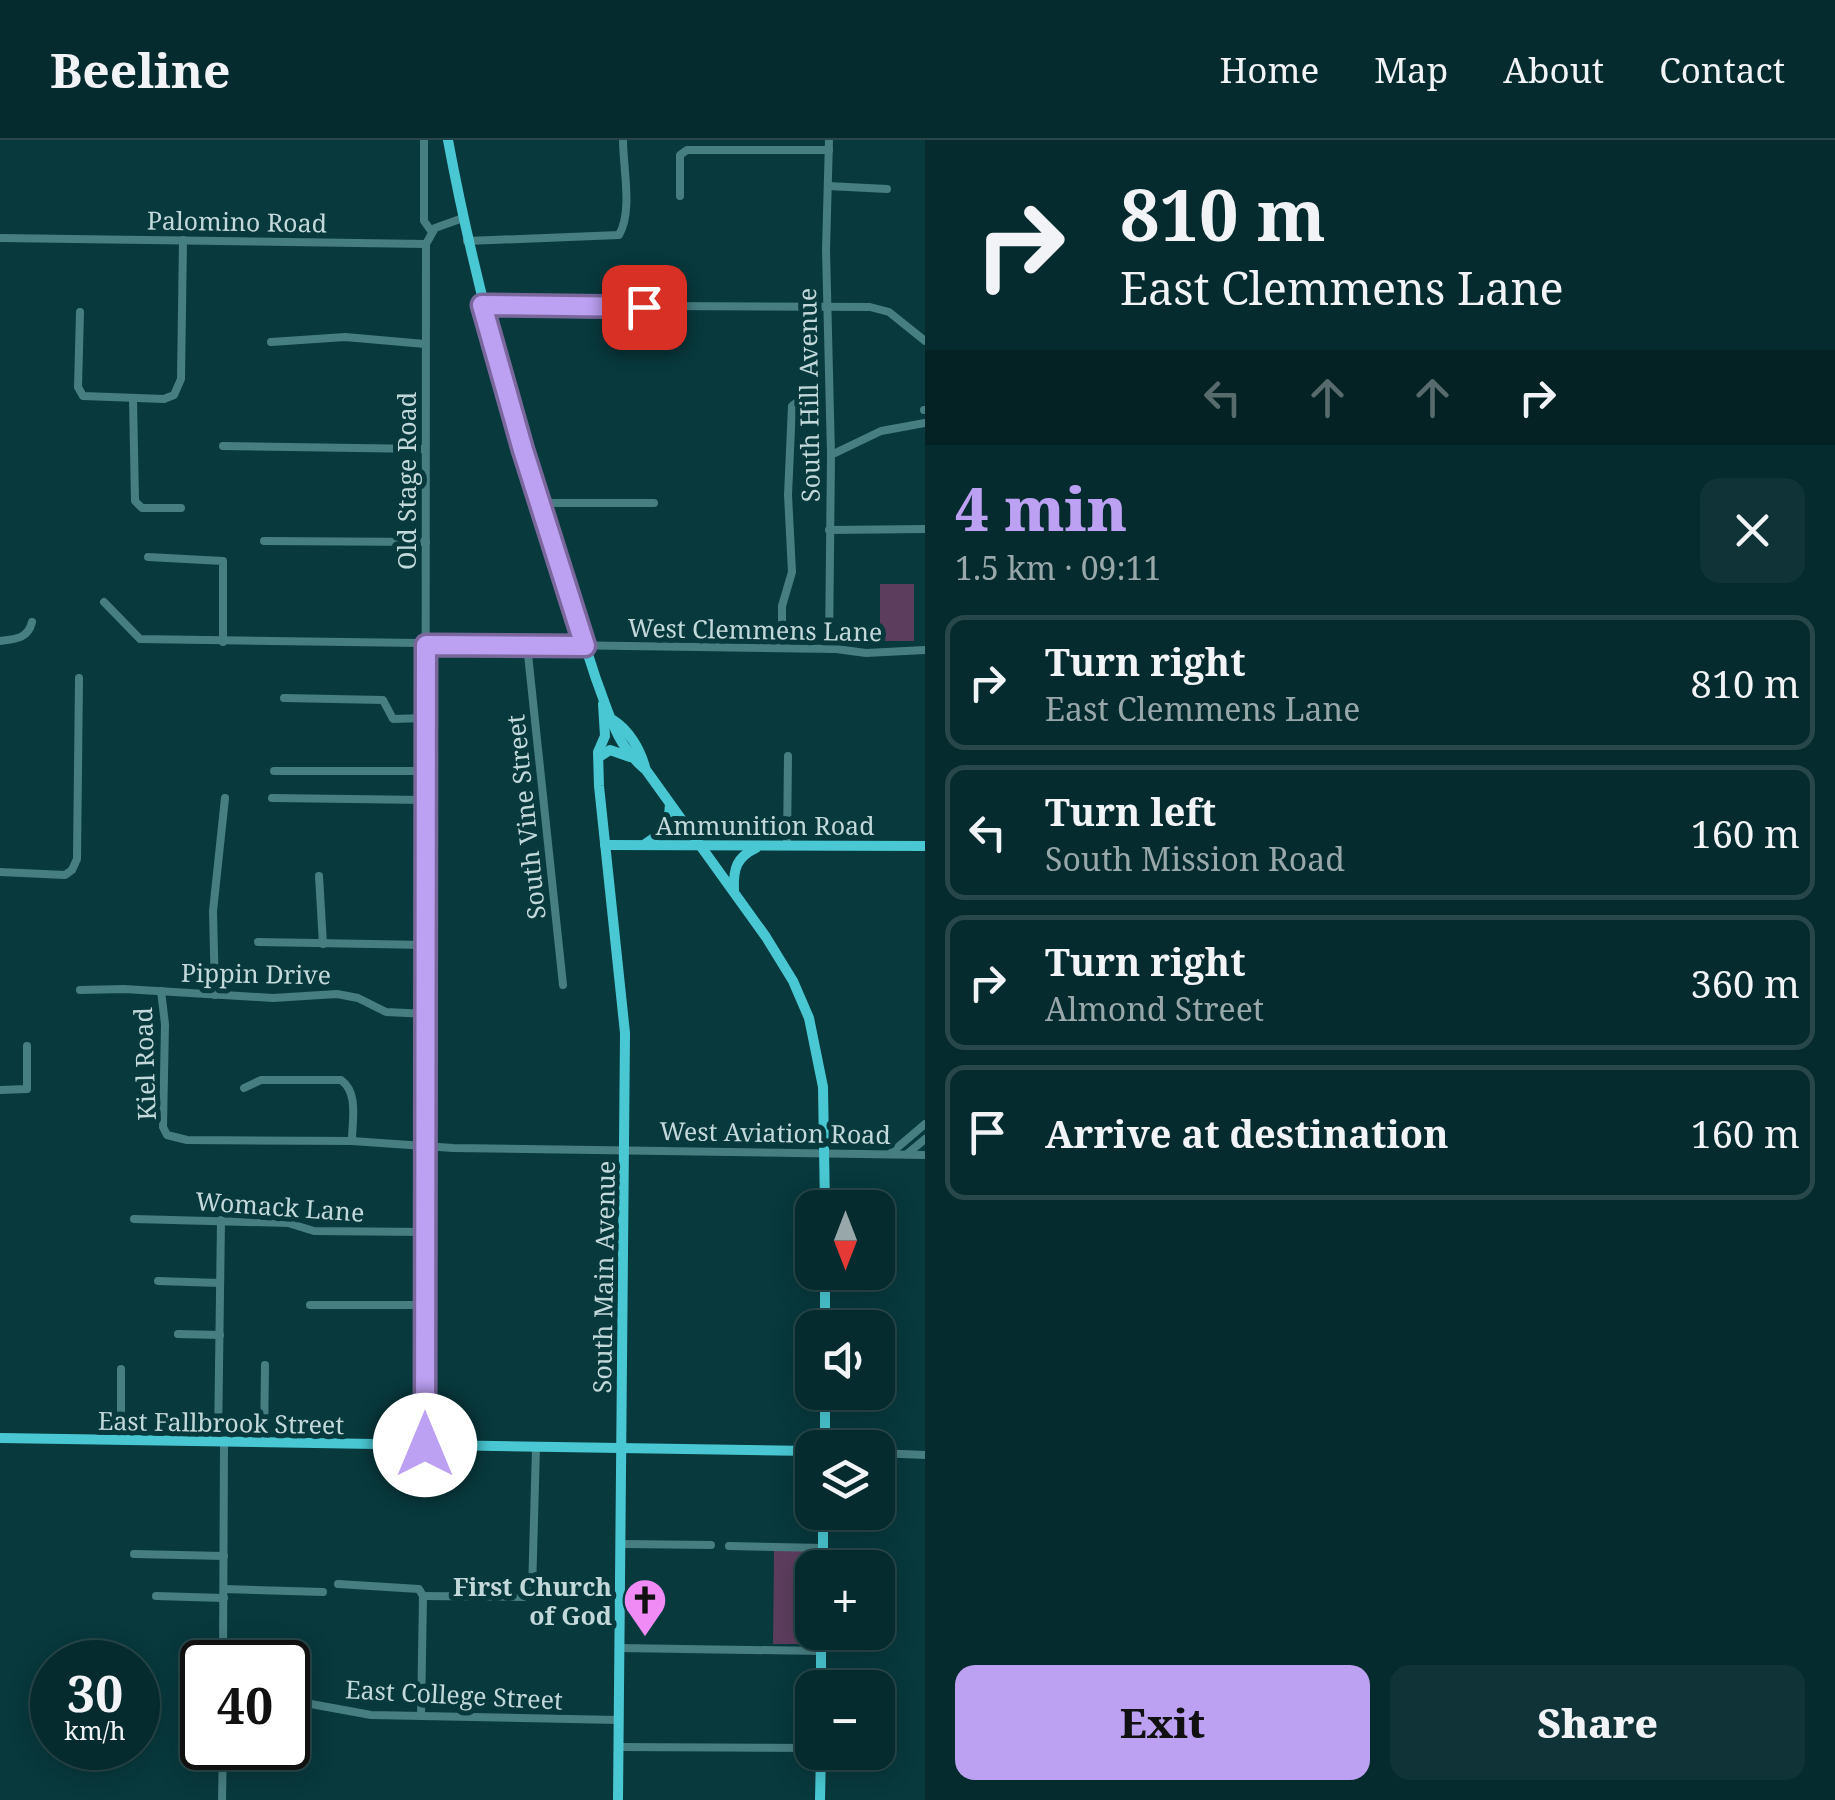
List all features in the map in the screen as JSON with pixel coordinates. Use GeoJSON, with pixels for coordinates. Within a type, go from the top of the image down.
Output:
{"type":"FeatureCollection","features":[{"type":"Feature","properties":{"kind":"main road"},"geometry":{"type":"LineString","coordinates":[[448,140],[482,305],[539,504],[613,720],[614,734],[631,758]]}},
{"type":"Feature","properties":{"kind":"main road","name":"South Main Avenue"},"geometry":{"type":"LineString","coordinates":[[603,698],[605,736],[598,752],[625,1033],[618,1800]]}},
{"type":"Feature","properties":{"kind":"main road"},"geometry":{"type":"LineString","coordinates":[[613,720],[624,727],[646,770]]}},
{"type":"Feature","properties":{"kind":"main road"},"geometry":{"type":"LineString","coordinates":[[600,756],[616,750],[646,770],[782,961],[809,1018],[823,1087],[825,1190]]}},
{"type":"Feature","properties":{"kind":"main road"},"geometry":{"type":"LineString","coordinates":[[644,844],[668,828],[670,802]]}},
{"type":"Feature","properties":{"kind":"main road","name":"Ammunition Road"},"geometry":{"type":"LineString","coordinates":[[605,844],[925,846]]}},
{"type":"Feature","properties":{"kind":"main road"},"geometry":{"type":"LineString","coordinates":[[734,894],[736,862],[762,845]]}},
{"type":"Feature","properties":{"kind":"main road","name":"East Fallbrook Street"},"geometry":{"type":"LineString","coordinates":[[0,1438],[795,1451]]}},
{"type":"Feature","properties":{"kind":"main road"},"geometry":{"type":"LineString","coordinates":[[824,1530],[824,1548]]}},
{"type":"Feature","properties":{"kind":"main road"},"geometry":{"type":"LineString","coordinates":[[820,1652],[820,1670]]}},
{"type":"Feature","properties":{"kind":"main road"},"geometry":{"type":"LineString","coordinates":[[820,1770],[820,1800]]}},
{"type":"Feature","properties":{"kind":"street"},"geometry":{"type":"LineString","coordinates":[[424,140],[424,221],[432,232]]}},
{"type":"Feature","properties":{"kind":"street"},"geometry":{"type":"LineString","coordinates":[[467,241],[619,236],[625,211],[622,140]]}},
{"type":"Feature","properties":{"kind":"street"},"geometry":{"type":"LineString","coordinates":[[680,196],[680,155],[686,150],[829,145]]}},
{"type":"Feature","properties":{"kind":"street","name":"South Hill Avenue"},"geometry":{"type":"LineString","coordinates":[[829,145],[829,649]]}},
{"type":"Feature","properties":{"kind":"street"},"geometry":{"type":"LineString","coordinates":[[828,186],[886,190]]}},
{"type":"Feature","properties":{"kind":"street"},"geometry":{"type":"LineString","coordinates":[[426,244],[442,224],[463,218]]}},
{"type":"Feature","properties":{"kind":"street","name":"Palomino Road"},"geometry":{"type":"LineString","coordinates":[[0,238],[426,244]]}},
{"type":"Feature","properties":{"kind":"street"},"geometry":{"type":"LineString","coordinates":[[80,312],[80,393],[88,398],[164,399],[174,395],[182,379],[183,240]]}},
{"type":"Feature","properties":{"kind":"street","name":"Old Stage Road"},"geometry":{"type":"LineString","coordinates":[[425,1445],[426,244]]}},
{"type":"Feature","properties":{"kind":"street"},"geometry":{"type":"LineString","coordinates":[[482,305],[870,307],[889,312],[925,341]]}},
{"type":"Feature","properties":{"kind":"street"},"geometry":{"type":"LineString","coordinates":[[271,342],[345,336],[425,344]]}},
{"type":"Feature","properties":{"kind":"street"},"geometry":{"type":"LineString","coordinates":[[782,648],[782,606],[792,572],[788,496],[792,406],[813,389]]}},
{"type":"Feature","properties":{"kind":"street"},"geometry":{"type":"LineString","coordinates":[[133,398],[135,501],[142,508],[180,508]]}},
{"type":"Feature","properties":{"kind":"street"},"geometry":{"type":"LineString","coordinates":[[831,456],[880,432],[925,423]]}},
{"type":"Feature","properties":{"kind":"street"},"geometry":{"type":"LineString","coordinates":[[223,446],[425,449]]}},
{"type":"Feature","properties":{"kind":"street"},"geometry":{"type":"LineString","coordinates":[[539,504],[654,504]]}},
{"type":"Feature","properties":{"kind":"street"},"geometry":{"type":"LineString","coordinates":[[829,530],[925,529]]}},
{"type":"Feature","properties":{"kind":"street"},"geometry":{"type":"LineString","coordinates":[[264,541],[426,542]]}},
{"type":"Feature","properties":{"kind":"street"},"geometry":{"type":"LineString","coordinates":[[148,558],[223,561],[223,642]]}},
{"type":"Feature","properties":{"kind":"street","name":"West Clemmens Lane"},"geometry":{"type":"LineString","coordinates":[[104,602],[140,639],[782,648],[866,653],[925,650]]}},
{"type":"Feature","properties":{"kind":"street"},"geometry":{"type":"LineString","coordinates":[[0,641],[18,639],[27,633],[32,622]]}},
{"type":"Feature","properties":{"kind":"street","name":"South Vine Street"},"geometry":{"type":"LineString","coordinates":[[526,645],[562,986]]}},
{"type":"Feature","properties":{"kind":"street"},"geometry":{"type":"LineString","coordinates":[[0,872],[65,875],[72,870],[76,859],[78,678]]}},
{"type":"Feature","properties":{"kind":"street"},"geometry":{"type":"LineString","coordinates":[[284,698],[383,700],[393,719],[426,718]]}},
{"type":"Feature","properties":{"kind":"street"},"geometry":{"type":"LineString","coordinates":[[787,845],[788,756]]}},
{"type":"Feature","properties":{"kind":"street"},"geometry":{"type":"LineString","coordinates":[[274,771],[426,771]]}},
{"type":"Feature","properties":{"kind":"street"},"geometry":{"type":"LineString","coordinates":[[215,995],[213,910],[225,798]]}},
{"type":"Feature","properties":{"kind":"street"},"geometry":{"type":"LineString","coordinates":[[272,798],[426,800]]}},
{"type":"Feature","properties":{"kind":"street"},"geometry":{"type":"LineString","coordinates":[[319,876],[323,944]]}},
{"type":"Feature","properties":{"kind":"street"},"geometry":{"type":"LineString","coordinates":[[258,942],[426,945]]}},
{"type":"Feature","properties":{"kind":"street","name":"Pippin Drive"},"geometry":{"type":"LineString","coordinates":[[80,990],[272,998],[337,994],[358,998],[386,1012],[427,1014]]}},
{"type":"Feature","properties":{"kind":"street","name":"Kiel Road"},"geometry":{"type":"LineString","coordinates":[[161,991],[165,1024],[163,1127],[167,1135]]}},
{"type":"Feature","properties":{"kind":"street"},"geometry":{"type":"LineString","coordinates":[[0,1090],[27,1089],[27,1046]]}},
{"type":"Feature","properties":{"kind":"street"},"geometry":{"type":"LineString","coordinates":[[244,1088],[261,1080],[341,1080],[352,1095],[352,1141]]}},
{"type":"Feature","properties":{"kind":"street"},"geometry":{"type":"LineString","coordinates":[[891,1153],[925,1124]]}},
{"type":"Feature","properties":{"kind":"street","name":"West Aviation Road"},"geometry":{"type":"LineString","coordinates":[[167,1135],[187,1140],[352,1141],[425,1147],[925,1155]]}},
{"type":"Feature","properties":{"kind":"street"},"geometry":{"type":"LineString","coordinates":[[906,1154],[925,1139]]}},
{"type":"Feature","properties":{"kind":"street","name":"Womack Lane"},"geometry":{"type":"LineString","coordinates":[[134,1219],[288,1223],[314,1231],[425,1232]]}},
{"type":"Feature","properties":{"kind":"street"},"geometry":{"type":"LineString","coordinates":[[222,1220],[223,1640]]}},
{"type":"Feature","properties":{"kind":"street"},"geometry":{"type":"LineString","coordinates":[[158,1281],[220,1283]]}},
{"type":"Feature","properties":{"kind":"street"},"geometry":{"type":"LineString","coordinates":[[310,1305],[425,1305]]}},
{"type":"Feature","properties":{"kind":"street"},"geometry":{"type":"LineString","coordinates":[[178,1334],[220,1335]]}},
{"type":"Feature","properties":{"kind":"street"},"geometry":{"type":"LineString","coordinates":[[264,1443],[265,1365]]}},
{"type":"Feature","properties":{"kind":"street"},"geometry":{"type":"LineString","coordinates":[[121,1369],[121,1440]]}},
{"type":"Feature","properties":{"kind":"street"},"geometry":{"type":"LineString","coordinates":[[423,1596],[524,1597],[532,1592],[536,1447]]}},
{"type":"Feature","properties":{"kind":"street"},"geometry":{"type":"LineString","coordinates":[[895,1454],[925,1455]]}},
{"type":"Feature","properties":{"kind":"street"},"geometry":{"type":"LineString","coordinates":[[622,1544],[711,1546]]}},
{"type":"Feature","properties":{"kind":"street"},"geometry":{"type":"LineString","coordinates":[[729,1546],[824,1548]]}},
{"type":"Feature","properties":{"kind":"street"},"geometry":{"type":"LineString","coordinates":[[134,1554],[224,1556]]}},
{"type":"Feature","properties":{"kind":"street"},"geometry":{"type":"LineString","coordinates":[[338,1584],[400,1587],[419,1590],[423,1596],[420,1716]]}},
{"type":"Feature","properties":{"kind":"street"},"geometry":{"type":"LineString","coordinates":[[156,1596],[323,1592]]}},
{"type":"Feature","properties":{"kind":"street"},"geometry":{"type":"LineString","coordinates":[[619,1648],[820,1652]]}},
{"type":"Feature","properties":{"kind":"street","name":"East College Street"},"geometry":{"type":"LineString","coordinates":[[310,1704],[356,1714],[619,1720]]}},
{"type":"Feature","properties":{"kind":"street"},"geometry":{"type":"LineString","coordinates":[[619,1747],[795,1748]]}},
{"type":"Feature","properties":{"kind":"street"},"geometry":{"type":"LineString","coordinates":[[222,1800],[223,1770]]}},
{"type":"Feature","properties":{"kind":"shaded area"},"geometry":{"type":"Polygon","coordinates":[[[880,584],[914,584],[914,641],[880,641],[880,584]]]}},
{"type":"Feature","properties":{"kind":"shaded area"},"geometry":{"type":"Polygon","coordinates":[[[774,1551],[795,1551],[795,1644],[773,1644],[774,1551]]]}},
{"type":"Feature","properties":{"kind":"place","name":"First Church of God"},"geometry":{"type":"Point","coordinates":[645,1638]}},
{"type":"Feature","properties":{"kind":"route"},"geometry":{"type":"LineString","coordinates":[[425,1445],[426,645],[585,646],[482,305],[644,307]]}}]}
